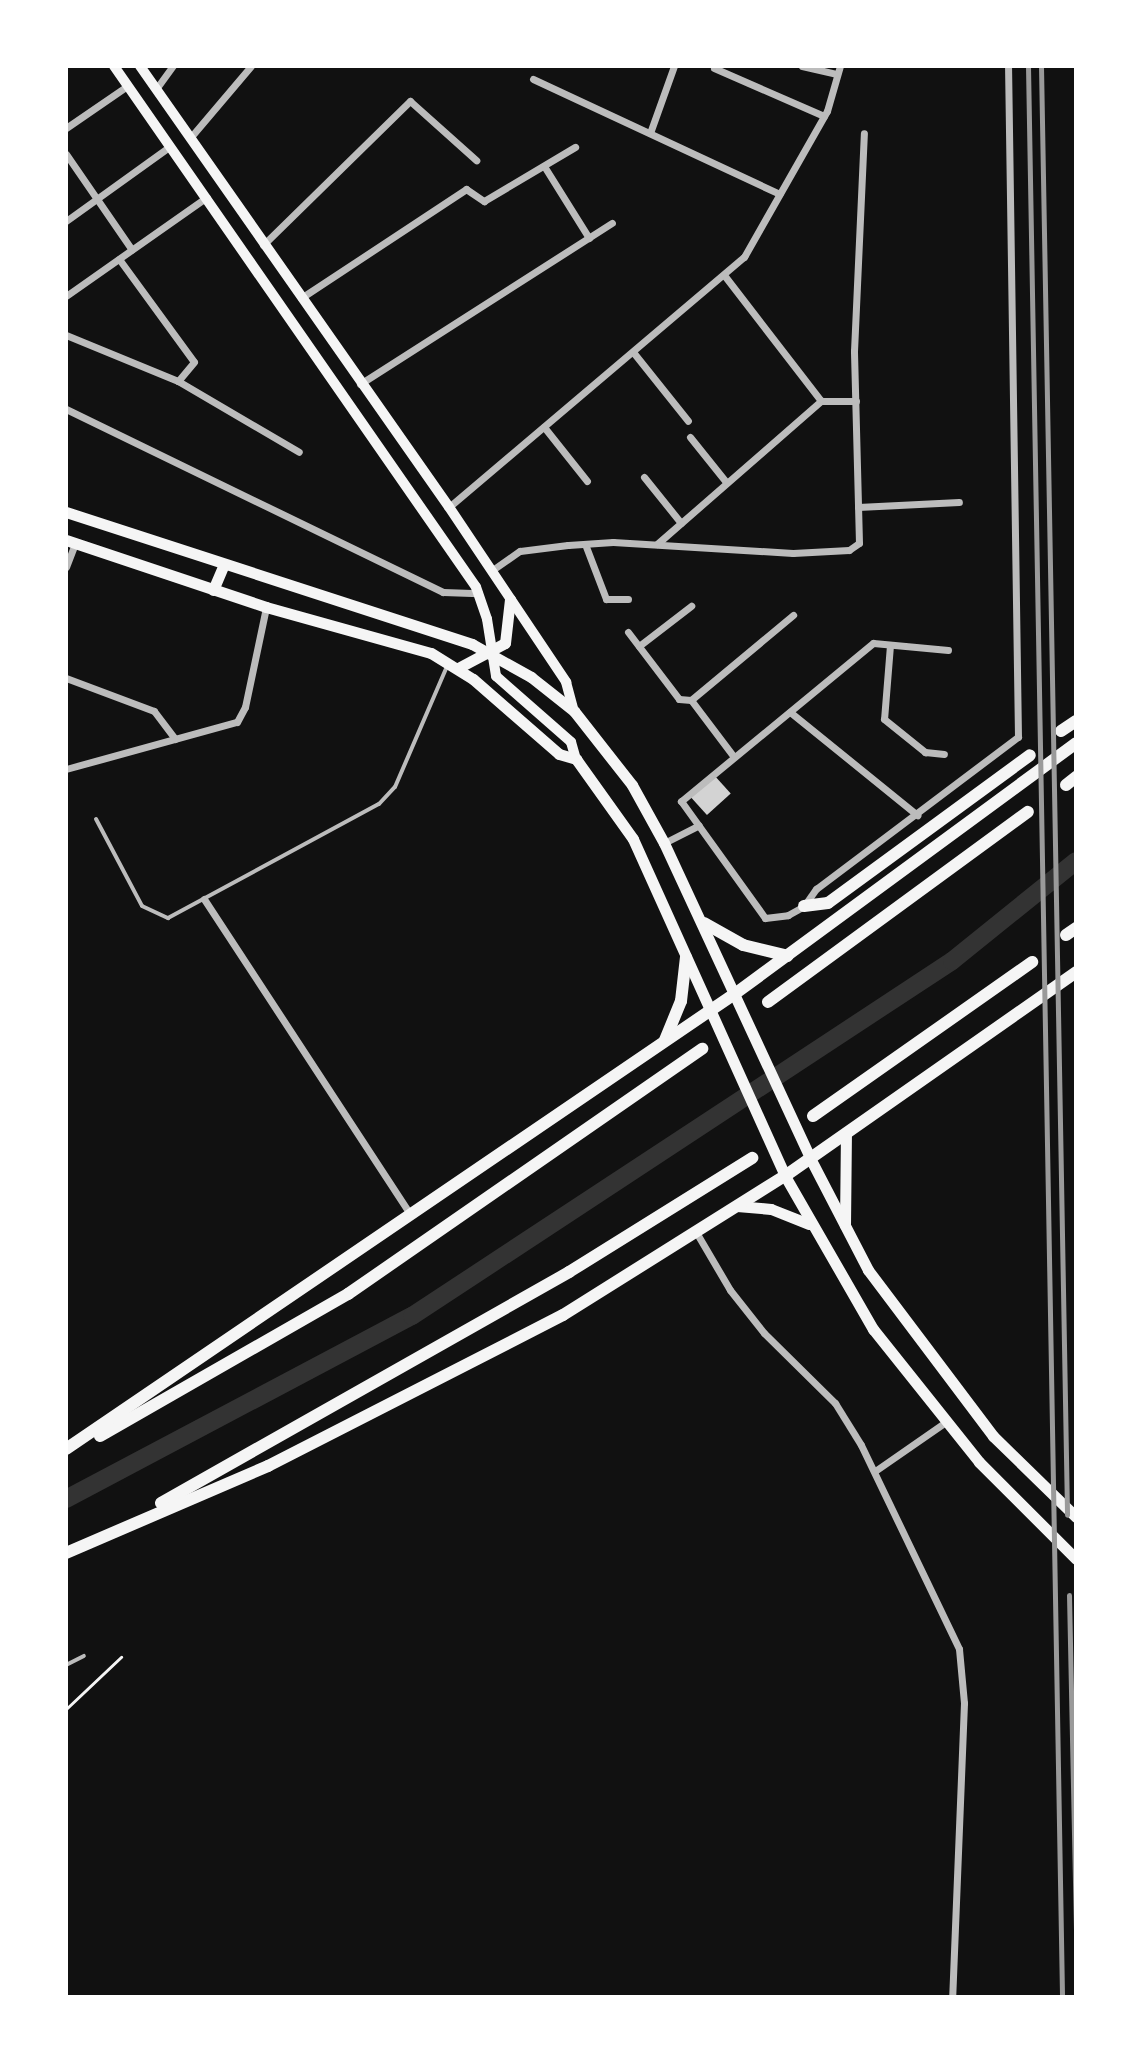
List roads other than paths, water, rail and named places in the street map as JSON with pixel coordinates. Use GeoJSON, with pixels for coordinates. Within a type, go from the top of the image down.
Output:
{"type":"FeatureCollection","features":[{"type":"Feature","properties":{"kind":"highway"},"geometry":{"type":"LineString","coordinates":[[1061,731],[1076,721]]}},
{"type":"Feature","properties":{"kind":"highway"},"geometry":{"type":"LineString","coordinates":[[66,1452],[736,993],[1076,743]]}},
{"type":"Feature","properties":{"kind":"highway"},"geometry":{"type":"LineString","coordinates":[[804,906],[828,903],[1030,755]]}},
{"type":"Feature","properties":{"kind":"highway"},"geometry":{"type":"LineString","coordinates":[[768,1002],[1028,812]]}},
{"type":"Feature","properties":{"kind":"highway"},"geometry":{"type":"LineString","coordinates":[[704,923],[743,945],[788,956]]}},
{"type":"Feature","properties":{"kind":"highway"},"geometry":{"type":"LineString","coordinates":[[664,1043],[681,1001],[686,957]]}},
{"type":"Feature","properties":{"kind":"highway"},"geometry":{"type":"LineString","coordinates":[[813,1116],[1032,962]]}},
{"type":"Feature","properties":{"kind":"highway"},"geometry":{"type":"LineString","coordinates":[[66,1553],[268,1466],[415,1395],[563,1315],[785,1176],[1076,972]]}},
{"type":"Feature","properties":{"kind":"highway"},"geometry":{"type":"LineString","coordinates":[[66,1452],[348,1294],[702,1049]]}},
{"type":"Feature","properties":{"kind":"highway"},"geometry":{"type":"LineString","coordinates":[[105,1534],[569,1272],[752,1158]]}},
{"type":"Feature","properties":{"kind":"main road"},"geometry":{"type":"LineString","coordinates":[[114,66],[479,593],[496,676],[571,742],[576,759],[633,839],[785,1176],[873,1329],[979,1462],[1076,1559]]}},
{"type":"Feature","properties":{"kind":"main road"},"geometry":{"type":"LineString","coordinates":[[140,66],[188,140],[449,507],[566,682],[574,711]]}},
{"type":"Feature","properties":{"kind":"main road"},"geometry":{"type":"LineString","coordinates":[[321,363],[339,353]]}},
{"type":"Feature","properties":{"kind":"main road"},"geometry":{"type":"LineString","coordinates":[[66,512],[491,653],[574,711],[632,785],[664,843],[845,1230],[893,1308],[993,1436],[1076,1517]]}},
{"type":"Feature","properties":{"kind":"main road"},"geometry":{"type":"LineString","coordinates":[[71,542],[266,607],[416,647],[453,665],[559,754],[576,759]]}},
{"type":"Feature","properties":{"kind":"main road"},"geometry":{"type":"LineString","coordinates":[[213,590],[223,566]]}},
{"type":"Feature","properties":{"kind":"main road"},"geometry":{"type":"LineString","coordinates":[[453,665],[491,653],[509,637],[510,599]]}},
{"type":"Feature","properties":{"kind":"main road"},"geometry":{"type":"LineString","coordinates":[[845,1230],[846,1134]]}},
{"type":"Feature","properties":{"kind":"main road"},"geometry":{"type":"LineString","coordinates":[[737,1206],[771,1209],[810,1224]]}},
{"type":"Feature","properties":{"kind":"street"},"geometry":{"type":"LineString","coordinates":[[156,89],[173,66]]}},
{"type":"Feature","properties":{"kind":"street"},"geometry":{"type":"LineString","coordinates":[[188,140],[251,66]]}},
{"type":"Feature","properties":{"kind":"street"},"geometry":{"type":"LineString","coordinates":[[650,133],[674,66]]}},
{"type":"Feature","properties":{"kind":"street"},"geometry":{"type":"LineString","coordinates":[[449,507],[744,257],[824,116],[838,70],[802,66]]}},
{"type":"Feature","properties":{"kind":"street"},"geometry":{"type":"LineString","coordinates":[[948,650],[873,643],[681,801],[765,918],[788,915],[804,906],[816,889],[1018,737],[1008,66]]}},
{"type":"Feature","properties":{"kind":"street"},"geometry":{"type":"LineString","coordinates":[[714,68],[824,116]]}},
{"type":"Feature","properties":{"kind":"street"},"geometry":{"type":"LineString","coordinates":[[533,79],[780,194]]}},
{"type":"Feature","properties":{"kind":"street"},"geometry":{"type":"LineString","coordinates":[[66,128],[127,86]]}},
{"type":"Feature","properties":{"kind":"street"},"geometry":{"type":"LineString","coordinates":[[263,245],[410,101],[476,160]]}},
{"type":"Feature","properties":{"kind":"street"},"geometry":{"type":"LineString","coordinates":[[491,571],[520,551],[585,544],[657,544],[793,553],[849,550],[859,543],[856,401],[864,133]]}},
{"type":"Feature","properties":{"kind":"street"},"geometry":{"type":"LineString","coordinates":[[66,221],[169,147]]}},
{"type":"Feature","properties":{"kind":"street"},"geometry":{"type":"LineString","coordinates":[[301,298],[466,189],[484,201],[575,147]]}},
{"type":"Feature","properties":{"kind":"street"},"geometry":{"type":"LineString","coordinates":[[66,154],[132,250]]}},
{"type":"Feature","properties":{"kind":"street"},"geometry":{"type":"LineString","coordinates":[[544,166],[589,238]]}},
{"type":"Feature","properties":{"kind":"street"},"geometry":{"type":"LineString","coordinates":[[66,296],[207,197]]}},
{"type":"Feature","properties":{"kind":"street"},"geometry":{"type":"LineString","coordinates":[[360,384],[612,223]]}},
{"type":"Feature","properties":{"kind":"street"},"geometry":{"type":"LineString","coordinates":[[119,259],[194,362],[178,381]]}},
{"type":"Feature","properties":{"kind":"street"},"geometry":{"type":"LineString","coordinates":[[724,275],[821,401]]}},
{"type":"Feature","properties":{"kind":"street"},"geometry":{"type":"LineString","coordinates":[[66,335],[178,381],[299,452]]}},
{"type":"Feature","properties":{"kind":"street"},"geometry":{"type":"LineString","coordinates":[[633,352],[688,421]]}},
{"type":"Feature","properties":{"kind":"street"},"geometry":{"type":"LineString","coordinates":[[657,544],[821,401],[856,401]]}},
{"type":"Feature","properties":{"kind":"street"},"geometry":{"type":"LineString","coordinates":[[66,409],[443,592],[479,593]]}},
{"type":"Feature","properties":{"kind":"street"},"geometry":{"type":"LineString","coordinates":[[544,427],[587,481]]}},
{"type":"Feature","properties":{"kind":"street"},"geometry":{"type":"LineString","coordinates":[[690,437],[726,482]]}},
{"type":"Feature","properties":{"kind":"street"},"geometry":{"type":"LineString","coordinates":[[644,477],[681,523]]}},
{"type":"Feature","properties":{"kind":"street"},"geometry":{"type":"LineString","coordinates":[[858,507],[959,502]]}},
{"type":"Feature","properties":{"kind":"street"},"geometry":{"type":"LineString","coordinates":[[66,567],[71,542]]}},
{"type":"Feature","properties":{"kind":"street"},"geometry":{"type":"LineString","coordinates":[[585,544],[606,599],[628,599]]}},
{"type":"Feature","properties":{"kind":"street"},"geometry":{"type":"LineString","coordinates":[[639,646],[691,606]]}},
{"type":"Feature","properties":{"kind":"street"},"geometry":{"type":"LineString","coordinates":[[66,769],[175,739],[243,716],[266,607]]}},
{"type":"Feature","properties":{"kind":"street"},"geometry":{"type":"LineString","coordinates":[[628,632],[679,699],[691,700],[793,615]]}},
{"type":"Feature","properties":{"kind":"street"},"geometry":{"type":"LineString","coordinates":[[890,645],[884,719],[925,752],[944,754]]}},
{"type":"Feature","properties":{"kind":"street"},"geometry":{"type":"LineString","coordinates":[[66,678],[154,711],[171,727],[175,739]]}},
{"type":"Feature","properties":{"kind":"street"},"geometry":{"type":"LineString","coordinates":[[691,700],[734,757]]}},
{"type":"Feature","properties":{"kind":"street"},"geometry":{"type":"LineString","coordinates":[[790,712],[917,815]]}},
{"type":"Feature","properties":{"kind":"street"},"geometry":{"type":"LineString","coordinates":[[664,843],[699,825]]}},
{"type":"Feature","properties":{"kind":"street"},"geometry":{"type":"LineString","coordinates":[[204,899],[411,1216]]}},
{"type":"Feature","properties":{"kind":"street"},"geometry":{"type":"LineString","coordinates":[[696,1232],[730,1290],[764,1333],[835,1403],[875,1471],[959,1649],[964,1703],[952,1997]]}},
{"type":"Feature","properties":{"kind":"street"},"geometry":{"type":"LineString","coordinates":[[875,1471],[947,1421]]}},
{"type":"Feature","properties":{"kind":"lane"},"geometry":{"type":"LineString","coordinates":[[96,819],[142,906],[168,918],[379,804],[395,787],[453,665]]}},
{"type":"Feature","properties":{"kind":"lane"},"geometry":{"type":"LineString","coordinates":[[66,1665],[84,1656]]}},
{"type":"Feature","properties":{"kind":"waterway"},"geometry":{"type":"LineString","coordinates":[[66,1499],[412,1316],[952,961],[1076,861]]}},
{"type":"Feature","properties":{"kind":"railway"},"geometry":{"type":"LineString","coordinates":[[1028,66],[1062,1997]]}},
{"type":"Feature","properties":{"kind":"railway"},"geometry":{"type":"LineString","coordinates":[[1041,66],[1067,1515]]}},
{"type":"Feature","properties":{"kind":"railway"},"geometry":{"type":"LineString","coordinates":[[1069,1595],[1076,1939]]}}]}
